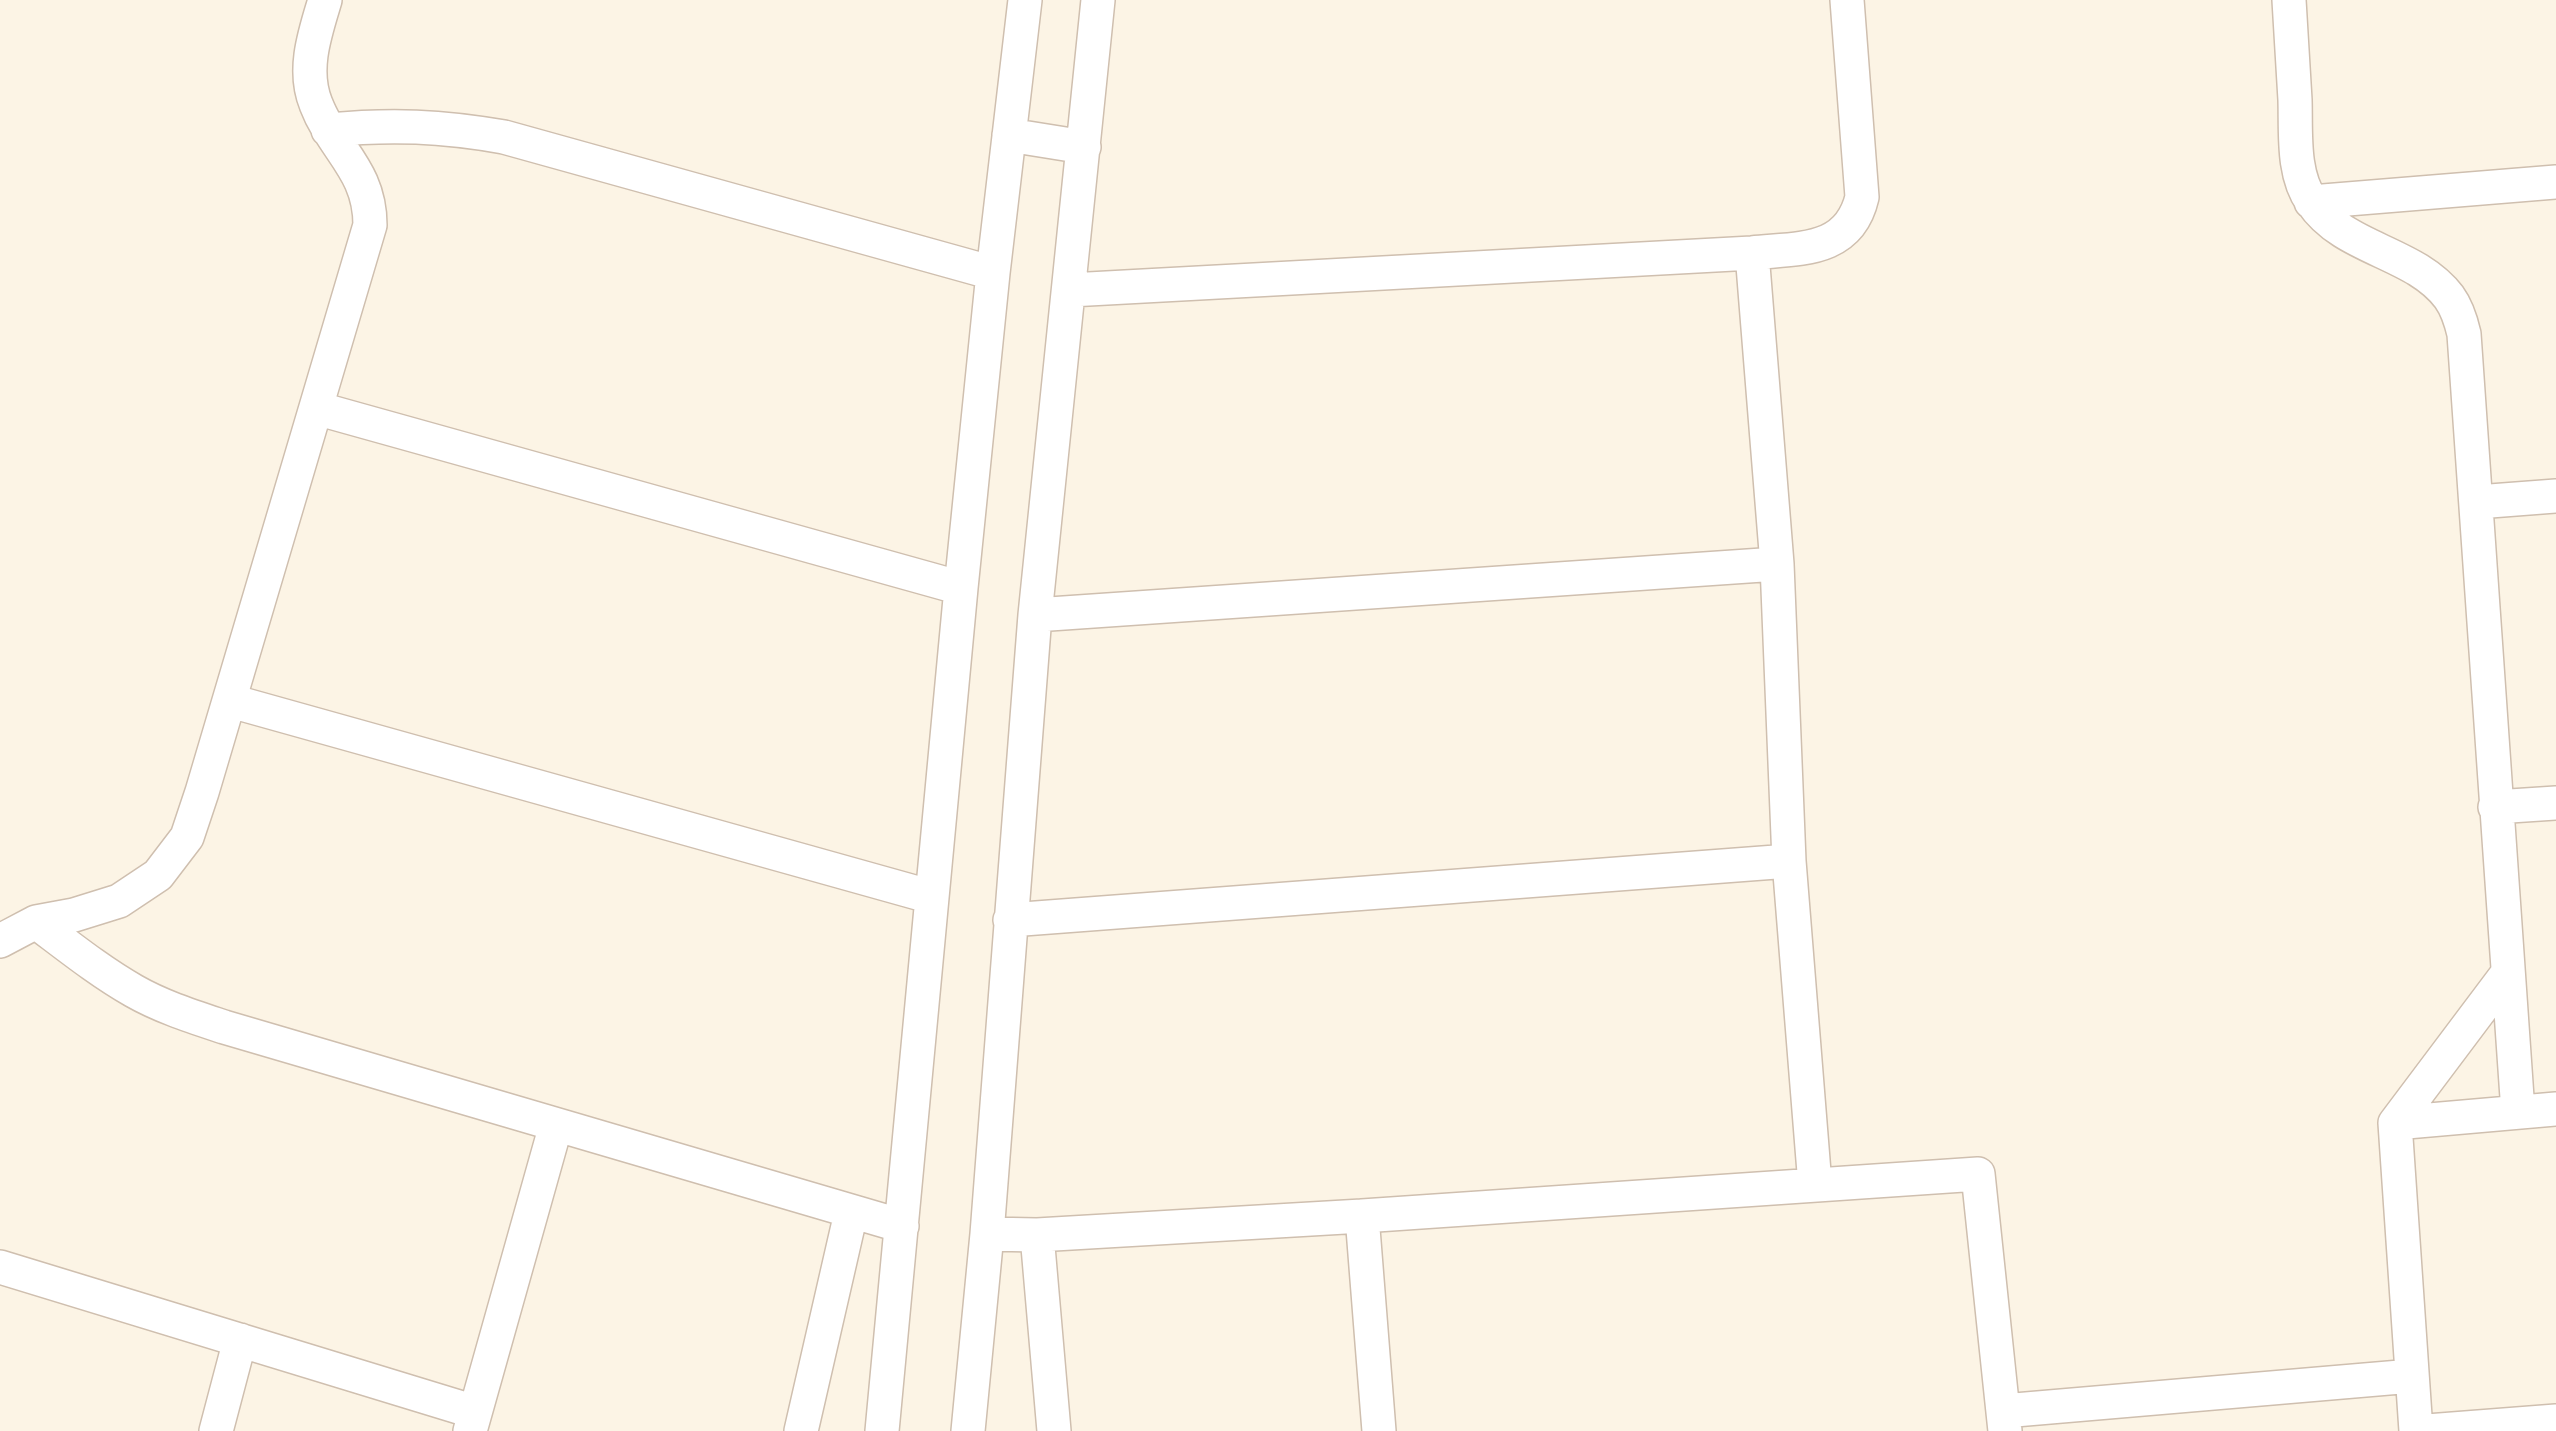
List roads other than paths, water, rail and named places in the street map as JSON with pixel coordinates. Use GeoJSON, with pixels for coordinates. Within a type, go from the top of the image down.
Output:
{"type":"FeatureCollection","features":[{"type":"Feature","properties":{"kind":"street"},"geometry":{"type":"LineString","coordinates":[[0,941],[36,922],[74,915],[119,901],[158,875],[187,837],[231,701],[370,225],[370,208],[360,177],[328,130],[315,103],[310,74],[312,43],[325,0]]}},
{"type":"Feature","properties":{"kind":"street"},"geometry":{"type":"LineString","coordinates":[[882,1431],[960,588],[993,273],[1025,0]]}},
{"type":"Feature","properties":{"kind":"street"},"geometry":{"type":"LineString","coordinates":[[968,1431],[987,1234],[1035,615],[1098,0]]}},
{"type":"Feature","properties":{"kind":"street"},"geometry":{"type":"LineString","coordinates":[[1070,290],[1752,253],[1815,246],[1829,242],[1847,229],[1859,211],[1862,197],[1847,0]]}},
{"type":"Feature","properties":{"kind":"street"},"geometry":{"type":"LineString","coordinates":[[2289,0],[2298,157],[2304,188],[2311,201],[2326,219],[2344,233],[2420,271],[2436,282],[2450,298],[2459,315],[2464,334],[2477,502],[2495,807],[2518,1112]]}},
{"type":"Feature","properties":{"kind":"street"},"geometry":{"type":"LineString","coordinates":[[328,130],[378,125],[415,125],[460,129],[504,137],[993,273]]}},
{"type":"Feature","properties":{"kind":"street"},"geometry":{"type":"LineString","coordinates":[[1009,135],[1084,147]]}},
{"type":"Feature","properties":{"kind":"street"},"geometry":{"type":"LineString","coordinates":[[2311,201],[2556,182]]}},
{"type":"Feature","properties":{"kind":"street"},"geometry":{"type":"LineString","coordinates":[[1752,253],[1777,564],[1789,861],[1815,1185]]}},
{"type":"Feature","properties":{"kind":"street"},"geometry":{"type":"LineString","coordinates":[[316,408],[960,588]]}},
{"type":"Feature","properties":{"kind":"street"},"geometry":{"type":"LineString","coordinates":[[2477,502],[2556,496]]}},
{"type":"Feature","properties":{"kind":"street"},"geometry":{"type":"LineString","coordinates":[[1035,615],[1777,564]]}},
{"type":"Feature","properties":{"kind":"street"},"geometry":{"type":"LineString","coordinates":[[231,701],[932,897]]}},
{"type":"Feature","properties":{"kind":"street"},"geometry":{"type":"LineString","coordinates":[[2495,807],[2556,803]]}},
{"type":"Feature","properties":{"kind":"street"},"geometry":{"type":"LineString","coordinates":[[1011,920],[1789,861]]}},
{"type":"Feature","properties":{"kind":"street"},"geometry":{"type":"LineString","coordinates":[[36,922],[93,965],[135,992],[182,1013],[851,1213],[902,1226]]}},
{"type":"Feature","properties":{"kind":"street"},"geometry":{"type":"LineString","coordinates":[[2416,1431],[2395,1123],[2507,974]]}},
{"type":"Feature","properties":{"kind":"street"},"geometry":{"type":"LineString","coordinates":[[2395,1123],[2556,1109]]}},
{"type":"Feature","properties":{"kind":"street"},"geometry":{"type":"LineString","coordinates":[[0,1267],[240,1340],[472,1421],[556,1125]]}},
{"type":"Feature","properties":{"kind":"street"},"geometry":{"type":"LineString","coordinates":[[987,1234],[1037,1235],[1362,1216],[1978,1174],[2004,1421],[2412,1376]]}},
{"type":"Feature","properties":{"kind":"street"},"geometry":{"type":"LineString","coordinates":[[801,1431],[851,1213]]}},
{"type":"Feature","properties":{"kind":"street"},"geometry":{"type":"LineString","coordinates":[[1362,1216],[1379,1431]]}},
{"type":"Feature","properties":{"kind":"street"},"geometry":{"type":"LineString","coordinates":[[1037,1235],[1054,1431]]}},
{"type":"Feature","properties":{"kind":"street"},"geometry":{"type":"LineString","coordinates":[[216,1431],[240,1340]]}},
{"type":"Feature","properties":{"kind":"street"},"geometry":{"type":"LineString","coordinates":[[2427,1431],[2556,1421]]}}]}
